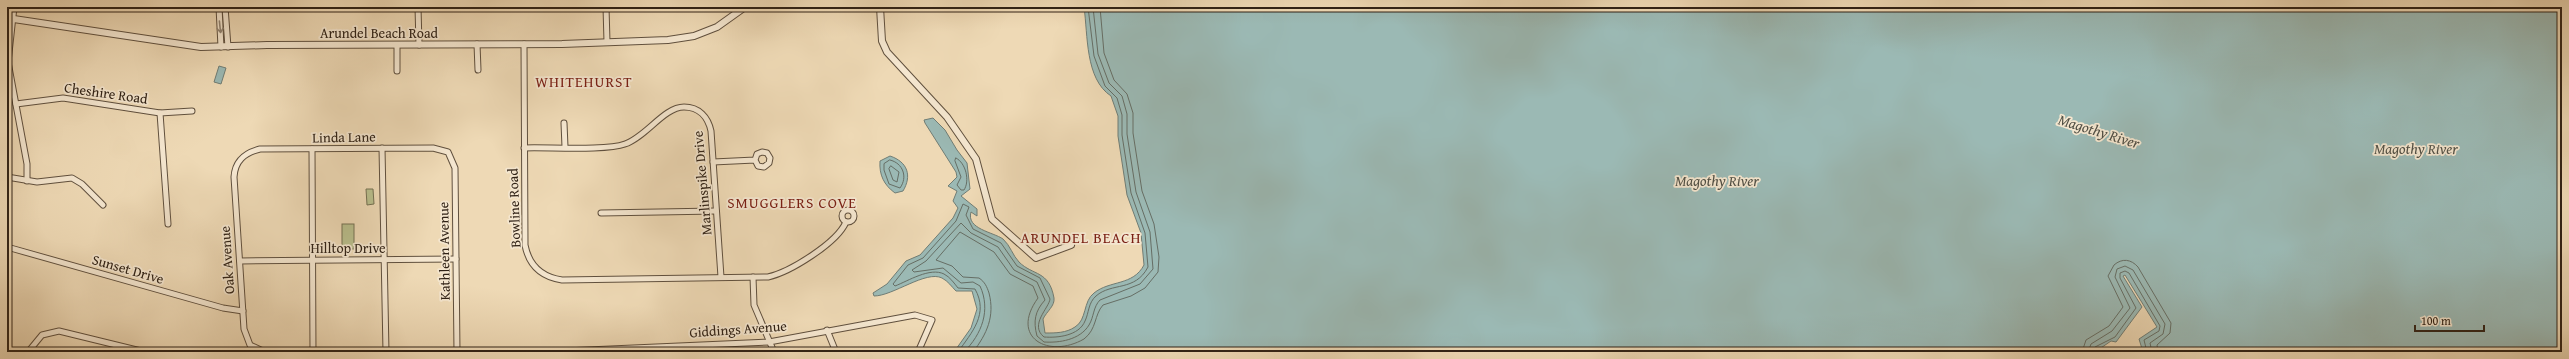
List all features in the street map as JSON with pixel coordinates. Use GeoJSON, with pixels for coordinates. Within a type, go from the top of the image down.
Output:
{"type":"FeatureCollection","features":[{"type":"Feature","properties":{"kind":"street"},"geometry":{"type":"LineString","coordinates":[[14,7],[10,18],[7,53],[9,86],[16,104],[27,164],[27,181]]}},
{"type":"Feature","properties":{"kind":"street"},"geometry":{"type":"LineString","coordinates":[[218,7],[225,47]]}},
{"type":"Feature","properties":{"kind":"street"},"geometry":{"type":"LineString","coordinates":[[225,7],[225,47]]}},
{"type":"Feature","properties":{"kind":"street"},"geometry":{"type":"LineString","coordinates":[[418,7],[419,45]]}},
{"type":"Feature","properties":{"kind":"street"},"geometry":{"type":"LineString","coordinates":[[606,7],[606,42]]}},
{"type":"Feature","properties":{"kind":"street","name":"Arundel Beach Road"},"geometry":{"type":"LineString","coordinates":[[10,18],[191,46],[397,46],[668,40],[694,36],[717,27],[745,7]]}},
{"type":"Feature","properties":{"kind":"street"},"geometry":{"type":"LineString","coordinates":[[880,7],[884,47],[928,99],[947,118],[972,151],[976,159],[992,219],[1036,258],[1071,245]]}},
{"type":"Feature","properties":{"kind":"street"},"geometry":{"type":"LineString","coordinates":[[477,44],[478,70]]}},
{"type":"Feature","properties":{"kind":"street","name":"Bowline Road"},"geometry":{"type":"LineString","coordinates":[[524,44],[525,245],[530,261],[542,273],[562,280],[753,277],[778,274],[797,266],[841,230],[846,222]]}},
{"type":"Feature","properties":{"kind":"street"},"geometry":{"type":"LineString","coordinates":[[397,46],[397,71]]}},
{"type":"Feature","properties":{"kind":"street","name":"Cheshire Road"},"geometry":{"type":"LineString","coordinates":[[16,104],[62,98],[160,113],[192,111]]}},
{"type":"Feature","properties":{"kind":"street","name":"Marlinspike Drive"},"geometry":{"type":"LineString","coordinates":[[524,148],[624,145],[640,137],[671,111],[688,108],[698,110],[710,124],[721,277]]}},
{"type":"Feature","properties":{"kind":"street"},"geometry":{"type":"LineString","coordinates":[[160,113],[168,224]]}},
{"type":"Feature","properties":{"kind":"street"},"geometry":{"type":"LineString","coordinates":[[564,123],[565,147]]}},
{"type":"Feature","properties":{"kind":"street"},"geometry":{"type":"LineString","coordinates":[[382,148],[386,352]]}},
{"type":"Feature","properties":{"kind":"street","name":"Linda Lane"},"geometry":{"type":"LineString","coordinates":[[242,157],[260,149],[433,148],[448,152]]}},
{"type":"Feature","properties":{"kind":"street"},"geometry":{"type":"LineString","coordinates":[[312,149],[313,352]]}},
{"type":"Feature","properties":{"kind":"street","name":"Kathleen Avenue"},"geometry":{"type":"LineString","coordinates":[[448,152],[454,168],[457,352]]}},
{"type":"Feature","properties":{"kind":"street","name":"Oak Avenue"},"geometry":{"type":"LineString","coordinates":[[242,157],[235,167],[234,177],[243,311],[248,341],[255,349],[265,352]]}},
{"type":"Feature","properties":{"kind":"street"},"geometry":{"type":"LineString","coordinates":[[713,162],[755,160]]}},
{"type":"Feature","properties":{"kind":"street"},"geometry":{"type":"LineString","coordinates":[[7,177],[27,181],[72,178],[82,184],[103,205]]}},
{"type":"Feature","properties":{"kind":"street"},"geometry":{"type":"LineString","coordinates":[[601,213],[716,211]]}},
{"type":"Feature","properties":{"kind":"street","name":"Sunset Drive"},"geometry":{"type":"LineString","coordinates":[[7,247],[223,308],[243,311]]}},
{"type":"Feature","properties":{"kind":"street","name":"Hilltop Drive"},"geometry":{"type":"LineString","coordinates":[[240,261],[456,259]]}},
{"type":"Feature","properties":{"kind":"street"},"geometry":{"type":"LineString","coordinates":[[753,277],[754,305],[774,352]]}},
{"type":"Feature","properties":{"kind":"street","name":"Giddings Avenue"},"geometry":{"type":"LineString","coordinates":[[542,352],[769,342],[910,315],[932,320],[918,352]]}},
{"type":"Feature","properties":{"kind":"street"},"geometry":{"type":"LineString","coordinates":[[827,330],[836,352]]}},
{"type":"Feature","properties":{"kind":"street"},"geometry":{"type":"LineString","coordinates":[[28,352],[42,335],[59,331],[145,352]]}},
{"type":"Feature","properties":{"kind":"green space"},"geometry":{"type":"Polygon","coordinates":[[[366,189],[373,189],[374,204],[367,205],[366,189]]]}},
{"type":"Feature","properties":{"kind":"green space"},"geometry":{"type":"Polygon","coordinates":[[[342,224],[354,224],[354,249],[342,249],[342,224]]]}},
{"type":"Feature","properties":{"kind":"water","name":"Magothy River"},"geometry":{"type":"Polygon","coordinates":[[[1084,7],[2562,7],[2562,352],[2143,352],[2139,339],[2157,327],[2125,275],[2123,276],[2142,307],[2116,342],[2111,341],[2095,352],[954,352],[971,328],[977,309],[972,291],[956,291],[944,279],[935,276],[918,280],[882,295],[874,296],[873,293],[887,284],[906,261],[920,255],[953,218],[958,208],[953,201],[957,191],[948,186],[957,177],[956,172],[924,120],[933,118],[945,130],[967,163],[970,189],[961,196],[977,209],[977,216],[971,212],[972,222],[981,229],[1003,239],[1008,244],[1019,262],[1044,278],[1052,289],[1054,301],[1043,319],[1045,333],[1064,332],[1075,327],[1079,324],[1088,301],[1094,293],[1107,286],[1128,280],[1139,272],[1144,265],[1141,233],[1127,195],[1118,136],[1118,116],[1111,96],[1096,79],[1092,68],[1087,43],[1084,7]]]}},
{"type":"Feature","properties":{"kind":"water"},"geometry":{"type":"Polygon","coordinates":[[[219,66],[226,68],[221,84],[214,82],[219,66]]]}},
{"type":"Feature","properties":{"kind":"water"},"geometry":{"type":"Polygon","coordinates":[[[890,156],[901,162],[907,170],[908,175],[903,191],[895,193],[885,183],[880,171],[880,161],[890,156]]]}},
{"type":"Feature","properties":{"kind":"district","name":"WHITEHURST"},"geometry":{"type":"Point","coordinates":[584,81]}},
{"type":"Feature","properties":{"kind":"district","name":"SMUGGLERS COVE"},"geometry":{"type":"Point","coordinates":[792,202]}},
{"type":"Feature","properties":{"kind":"district","name":"ARUNDEL BEACH"},"geometry":{"type":"Point","coordinates":[1081,237]}}]}
